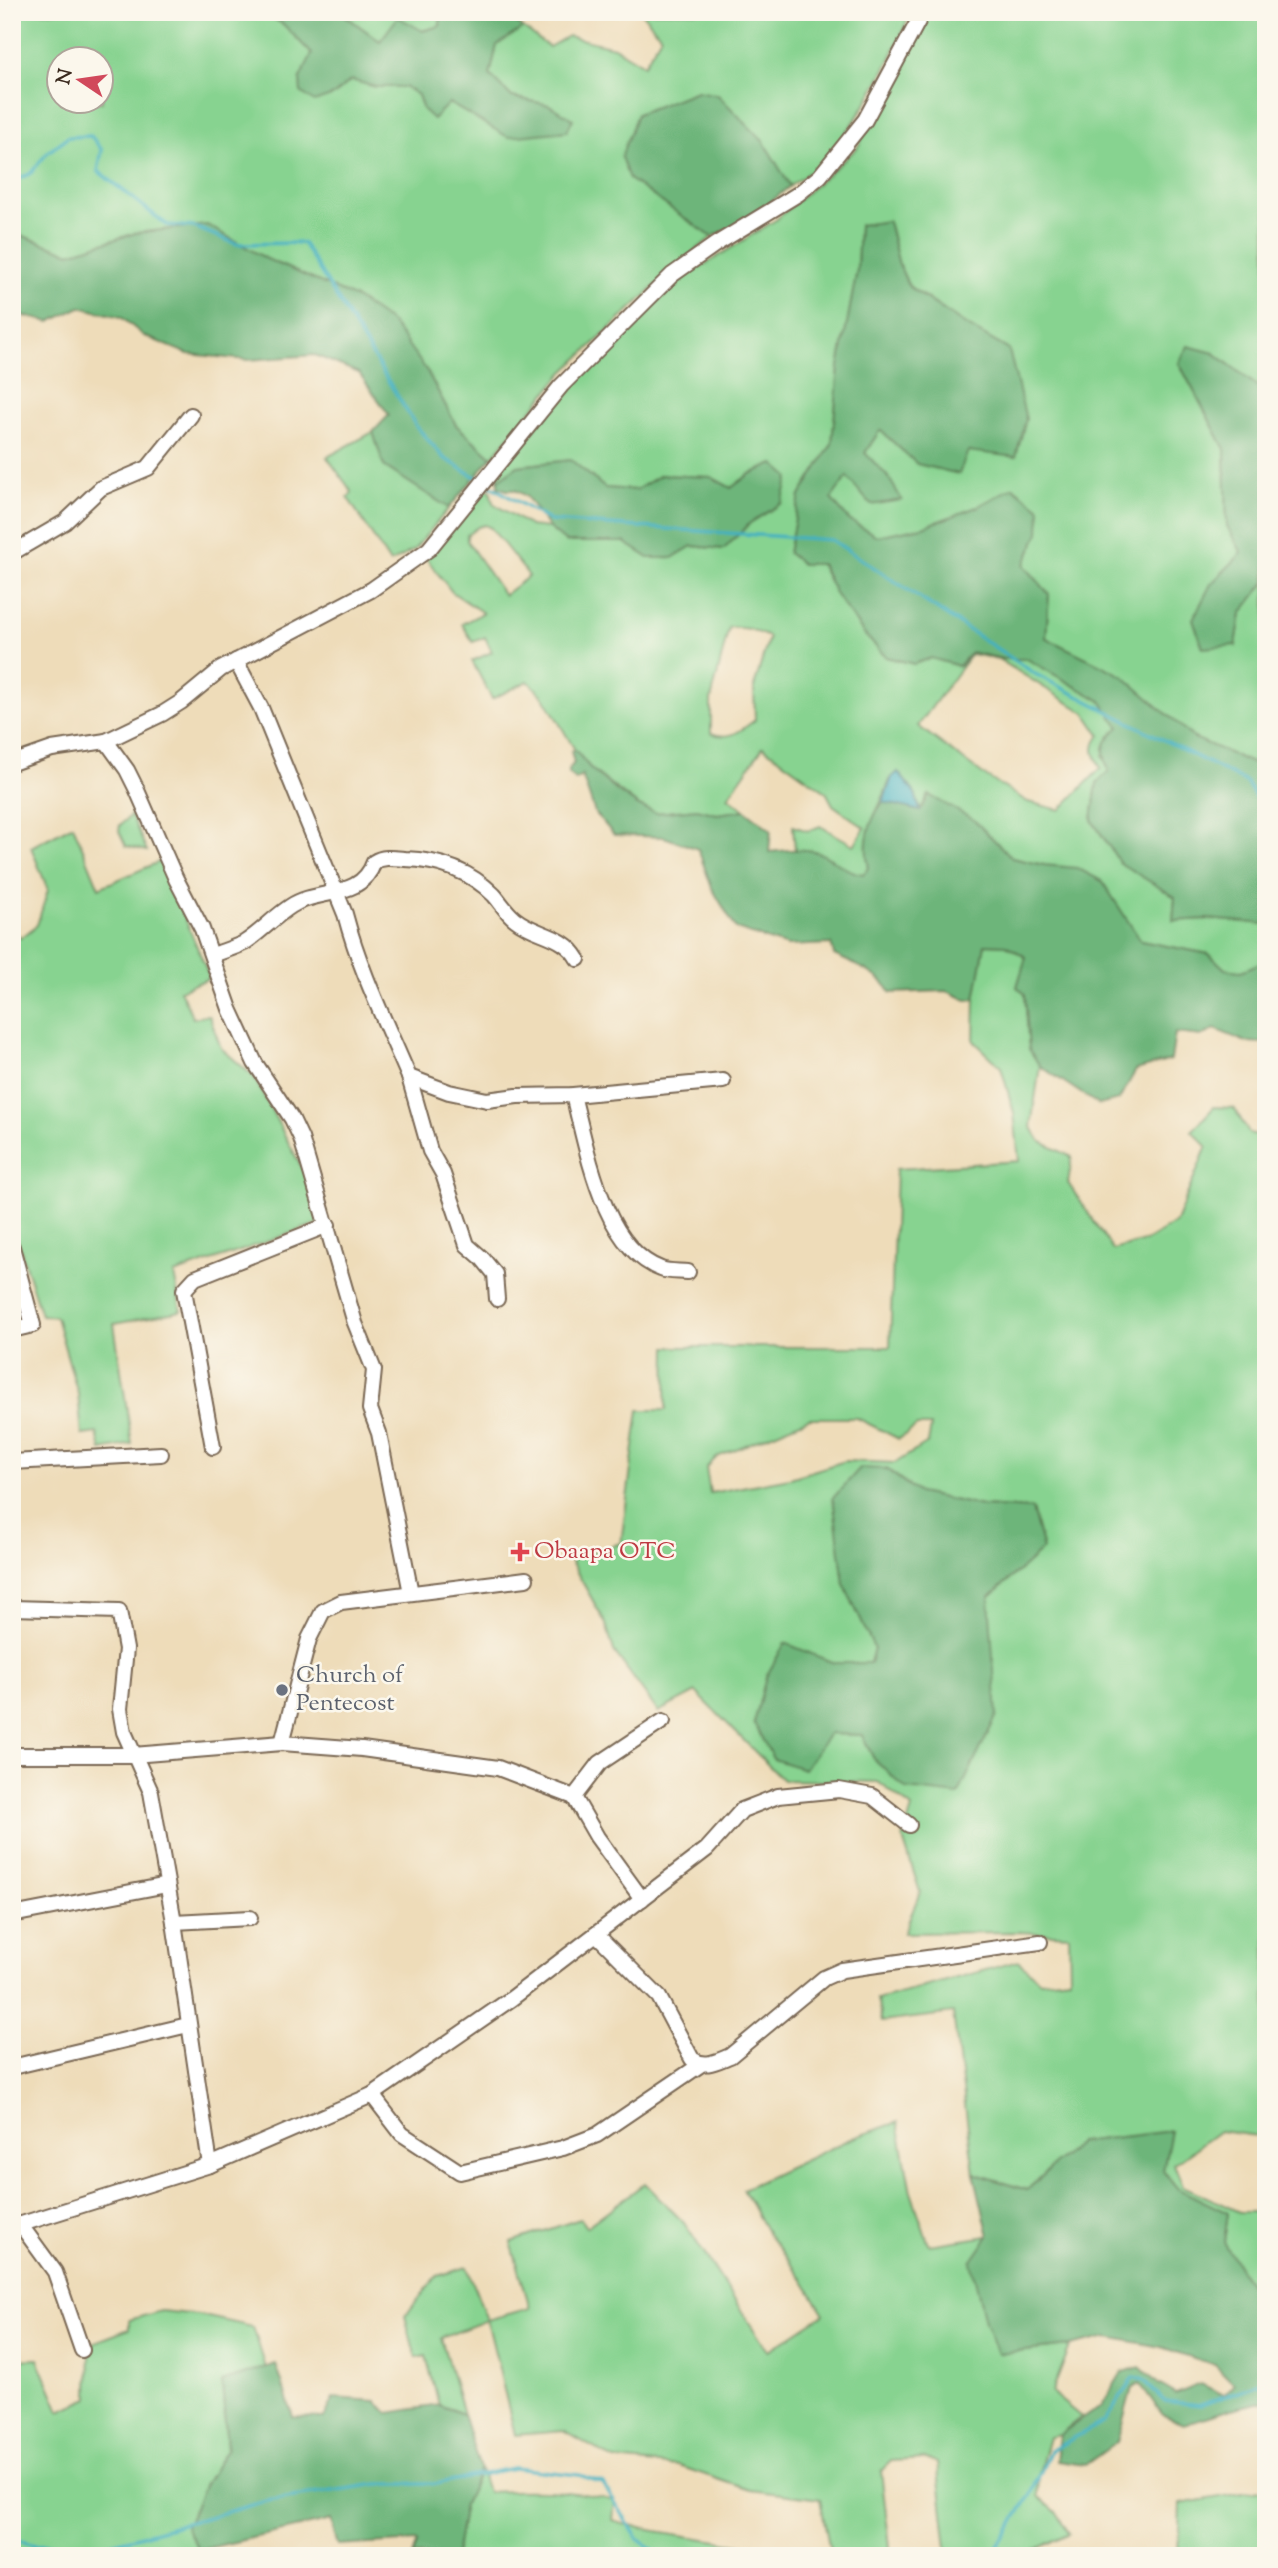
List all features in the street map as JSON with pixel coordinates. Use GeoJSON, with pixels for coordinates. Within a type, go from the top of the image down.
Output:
{"type":"FeatureCollection","features":[{"type":"Feature","properties":{"kind":"street"},"geometry":{"type":"LineString","coordinates":[[12,763],[52,749],[106,741],[162,714],[181,702],[221,668],[371,590],[429,549],[561,386],[672,275],[716,244],[798,194],[820,176],[865,120],[923,12]]}},
{"type":"Feature","properties":{"kind":"street"},"geometry":{"type":"LineString","coordinates":[[12,553],[65,522],[101,488],[148,468],[191,415]]}},
{"type":"Feature","properties":{"kind":"street"},"geometry":{"type":"LineString","coordinates":[[236,661],[261,708],[345,914],[354,948],[372,994],[409,1077],[430,1151],[443,1174],[467,1245],[495,1274],[496,1299]]}},
{"type":"Feature","properties":{"kind":"street"},"geometry":{"type":"LineString","coordinates":[[106,741],[127,770],[214,955],[230,1009],[255,1063],[292,1119],[301,1138],[355,1322],[374,1370],[370,1409],[379,1433],[411,1593]]}},
{"type":"Feature","properties":{"kind":"street"},"geometry":{"type":"LineString","coordinates":[[214,955],[243,943],[293,905],[310,898],[337,894],[356,885],[366,876],[374,862],[380,859],[441,863],[461,871],[493,894],[515,919],[564,942],[572,948],[578,959]]}},
{"type":"Feature","properties":{"kind":"street"},"geometry":{"type":"LineString","coordinates":[[409,1077],[449,1092],[487,1100],[723,1081]]}},
{"type":"Feature","properties":{"kind":"street"},"geometry":{"type":"LineString","coordinates":[[573,1095],[596,1182],[614,1225],[638,1255],[661,1269],[688,1272]]}},
{"type":"Feature","properties":{"kind":"street"},"geometry":{"type":"LineString","coordinates":[[213,1447],[184,1290],[195,1278],[328,1225]]}},
{"type":"Feature","properties":{"kind":"street"},"geometry":{"type":"LineString","coordinates":[[12,1247],[33,1325],[12,1331]]}},
{"type":"Feature","properties":{"kind":"street"},"geometry":{"type":"LineString","coordinates":[[12,1462],[161,1454]]}},
{"type":"Feature","properties":{"kind":"street"},"geometry":{"type":"LineString","coordinates":[[282,1743],[309,1639],[323,1611],[341,1602],[526,1580]]}},
{"type":"Feature","properties":{"kind":"street"},"geometry":{"type":"LineString","coordinates":[[12,1608],[119,1611],[123,1620],[126,1649],[120,1709],[124,1732],[151,1792],[174,1922],[210,2165]]}},
{"type":"Feature","properties":{"kind":"street"},"geometry":{"type":"LineString","coordinates":[[574,1797],[600,1763],[663,1721]]}},
{"type":"Feature","properties":{"kind":"street"},"geometry":{"type":"LineString","coordinates":[[12,1755],[133,1755],[282,1743],[362,1749],[498,1768],[574,1797],[597,1837],[642,1899]]}},
{"type":"Feature","properties":{"kind":"street"},"geometry":{"type":"LineString","coordinates":[[82,2350],[55,2272],[16,2226],[210,2165],[372,2095],[511,1999],[707,1849],[742,1810],[778,1796],[839,1790],[872,1796],[909,1825]]}},
{"type":"Feature","properties":{"kind":"street"},"geometry":{"type":"LineString","coordinates":[[12,1915],[167,1885]]}},
{"type":"Feature","properties":{"kind":"street"},"geometry":{"type":"LineString","coordinates":[[174,1922],[250,1918]]}},
{"type":"Feature","properties":{"kind":"street"},"geometry":{"type":"LineString","coordinates":[[596,1934],[659,1997],[692,2059],[700,2064],[711,2064],[730,2056],[824,1978],[842,1969],[1040,1942]]}},
{"type":"Feature","properties":{"kind":"street"},"geometry":{"type":"LineString","coordinates":[[12,2067],[188,2025]]}},
{"type":"Feature","properties":{"kind":"street"},"geometry":{"type":"LineString","coordinates":[[372,2095],[402,2134],[460,2172],[563,2148],[597,2135],[700,2064]]}},
{"type":"Feature","properties":{"kind":"green space"},"geometry":{"type":"Polygon","coordinates":[[[12,12],[263,12],[284,25],[313,55],[300,78],[301,92],[334,95],[351,80],[376,87],[405,87],[418,95],[423,110],[434,118],[448,103],[509,137],[549,105],[512,97],[490,75],[497,45],[523,28],[549,47],[568,36],[614,47],[644,65],[661,36],[641,12],[911,12],[883,72],[848,131],[820,164],[790,186],[763,141],[697,91],[637,114],[629,179],[712,237],[670,272],[563,373],[492,457],[456,425],[427,371],[267,259],[207,225],[136,233],[70,253],[12,232],[12,12]]]}},
{"type":"Feature","properties":{"kind":"green space"},"geometry":{"type":"Polygon","coordinates":[[[263,12],[340,12],[380,41],[398,17],[423,31],[440,26],[441,12],[501,12],[523,28],[497,45],[490,75],[512,97],[549,105],[573,119],[567,131],[508,137],[449,103],[433,119],[423,110],[418,95],[405,87],[376,87],[351,80],[334,95],[314,102],[301,92],[300,78],[312,54],[284,25],[263,12]]]}},
{"type":"Feature","properties":{"kind":"green space"},"geometry":{"type":"Polygon","coordinates":[[[340,12],[441,12],[440,26],[380,41],[340,12]]]}},
{"type":"Feature","properties":{"kind":"green space"},"geometry":{"type":"Polygon","coordinates":[[[928,12],[1266,12],[1266,393],[1214,353],[1179,363],[1225,449],[1227,526],[1242,553],[1211,584],[1236,645],[1241,614],[1266,581],[1266,753],[1256,765],[1194,738],[1123,676],[1046,638],[1049,594],[1024,565],[1039,533],[1014,487],[977,507],[923,527],[877,536],[849,520],[830,498],[847,476],[889,478],[865,453],[880,430],[917,464],[968,451],[1009,350],[964,324],[909,286],[899,265],[888,221],[859,226],[857,270],[839,367],[832,444],[800,496],[788,553],[802,564],[820,564],[836,595],[865,635],[886,657],[914,664],[931,658],[959,666],[971,652],[1003,659],[1027,659],[1101,701],[1119,727],[1103,755],[1109,771],[1097,783],[1092,820],[1120,863],[1175,897],[1173,921],[1207,919],[1266,924],[1266,964],[1263,962],[1241,972],[1225,969],[1209,954],[1140,941],[1113,899],[1044,865],[1012,858],[997,843],[929,795],[920,811],[915,793],[891,777],[869,831],[869,868],[863,874],[851,873],[815,851],[795,850],[793,826],[808,831],[820,826],[854,845],[865,828],[833,805],[826,792],[763,747],[728,797],[745,810],[717,814],[697,809],[656,813],[639,806],[591,769],[575,750],[544,697],[528,681],[492,699],[472,661],[492,652],[485,637],[473,642],[462,624],[483,613],[452,592],[426,558],[482,490],[490,490],[493,503],[530,526],[549,528],[566,542],[624,542],[649,558],[672,558],[692,546],[724,549],[750,523],[782,503],[750,474],[731,488],[711,477],[661,475],[636,490],[605,488],[571,460],[518,466],[498,480],[498,472],[562,395],[644,312],[687,276],[777,219],[857,148],[928,12]],[[485,525],[467,535],[467,541],[504,595],[529,576],[491,528],[485,525]],[[729,627],[711,700],[711,733],[729,735],[755,720],[754,687],[769,637],[750,629],[729,627]],[[971,654],[918,726],[982,774],[1028,802],[1060,810],[1101,768],[1094,751],[1100,735],[1085,713],[998,659],[971,654]]]}},
{"type":"Feature","properties":{"kind":"green space"},"geometry":{"type":"Polygon","coordinates":[[[697,91],[718,95],[763,141],[790,186],[755,215],[712,237],[629,179],[621,157],[637,114],[697,91]]]}},
{"type":"Feature","properties":{"kind":"green space"},"geometry":{"type":"Polygon","coordinates":[[[888,221],[899,265],[909,287],[1009,350],[1026,419],[1016,457],[968,451],[959,474],[917,464],[880,430],[865,453],[889,478],[902,500],[871,505],[847,477],[831,499],[849,520],[877,536],[923,527],[977,507],[1013,487],[1040,508],[1039,533],[1024,565],[1049,594],[1046,638],[1123,676],[1194,738],[1256,765],[1266,753],[1266,924],[1207,919],[1173,921],[1175,897],[1120,863],[1092,820],[1097,783],[1109,771],[1104,747],[1119,727],[1101,701],[1027,659],[1003,659],[971,652],[959,666],[931,658],[914,664],[886,657],[865,635],[836,595],[821,564],[802,564],[788,553],[800,496],[832,444],[839,367],[857,270],[859,225],[888,221]]]}},
{"type":"Feature","properties":{"kind":"green space"},"geometry":{"type":"Polygon","coordinates":[[[207,225],[267,259],[356,298],[392,323],[427,371],[456,425],[492,457],[449,508],[384,466],[373,432],[389,415],[359,373],[315,355],[248,360],[188,354],[144,336],[121,317],[80,307],[50,322],[12,313],[12,232],[70,253],[136,233],[207,225]]]}},
{"type":"Feature","properties":{"kind":"green space"},"geometry":{"type":"Polygon","coordinates":[[[1188,346],[1214,353],[1266,393],[1266,581],[1241,614],[1236,645],[1203,648],[1193,619],[1211,584],[1242,553],[1227,526],[1225,449],[1179,363],[1188,346]]]}},
{"type":"Feature","properties":{"kind":"green space"},"geometry":{"type":"Polygon","coordinates":[[[373,432],[384,466],[449,508],[414,550],[390,563],[348,498],[352,492],[327,457],[373,432]]]}},
{"type":"Feature","properties":{"kind":"green space"},"geometry":{"type":"Polygon","coordinates":[[[571,460],[605,488],[636,490],[661,475],[711,477],[731,488],[750,474],[774,464],[789,477],[782,503],[750,523],[724,549],[692,546],[672,558],[649,558],[624,542],[566,542],[549,528],[526,496],[515,490],[498,487],[498,480],[518,466],[571,460]]]}},
{"type":"Feature","properties":{"kind":"green space"},"geometry":{"type":"Polygon","coordinates":[[[575,750],[591,769],[639,806],[656,813],[697,809],[717,814],[745,810],[771,830],[769,852],[813,851],[849,870],[863,874],[869,868],[868,833],[883,802],[920,811],[929,795],[974,820],[1012,858],[1077,868],[1102,881],[1141,941],[1209,954],[1225,969],[1241,971],[1263,962],[1266,964],[1266,1043],[1246,1042],[1215,1029],[1202,1036],[1175,1033],[1171,1060],[1136,1070],[1119,1100],[1099,1105],[1040,1066],[1029,1049],[1025,994],[1017,987],[1026,957],[1006,945],[985,944],[975,999],[967,1000],[947,991],[891,993],[873,975],[834,955],[831,944],[787,946],[736,929],[712,888],[698,849],[664,837],[614,835],[595,813],[582,775],[576,780],[569,774],[574,763],[571,751],[575,750]]]}},
{"type":"Feature","properties":{"kind":"green space"},"geometry":{"type":"Polygon","coordinates":[[[131,815],[147,851],[126,846],[119,831],[120,825],[131,815]]]}},
{"type":"Feature","properties":{"kind":"green space"},"geometry":{"type":"Polygon","coordinates":[[[73,825],[99,888],[161,861],[210,978],[180,990],[193,1018],[209,1015],[221,1048],[254,1077],[304,1172],[320,1223],[174,1274],[181,1311],[114,1324],[132,1444],[101,1450],[97,1433],[82,1435],[78,1394],[56,1317],[41,1315],[12,1223],[12,930],[21,938],[37,925],[48,890],[31,847],[73,825]]]}},
{"type":"Feature","properties":{"kind":"green space"},"geometry":{"type":"Polygon","coordinates":[[[985,944],[1006,945],[1026,958],[1017,987],[1025,994],[1029,1049],[1040,1066],[1031,1126],[1040,1141],[1072,1157],[1068,1183],[1113,1250],[1148,1240],[1176,1222],[1207,1146],[1192,1131],[1214,1107],[1234,1108],[1249,1133],[1266,1137],[1266,2137],[1219,2131],[1174,2164],[1183,2186],[1239,2212],[1266,2212],[1266,2298],[1256,2295],[1224,2242],[1228,2213],[1178,2189],[1163,2170],[1170,2132],[1079,2142],[1027,2190],[974,2173],[953,2013],[882,2022],[877,2000],[1018,1961],[1040,1981],[1070,1978],[1069,1935],[1019,1932],[904,1933],[920,1892],[903,1839],[912,1808],[878,1782],[783,1780],[696,1692],[658,1712],[614,1651],[606,1624],[570,1560],[621,1543],[639,1410],[666,1410],[667,1347],[890,1347],[896,1169],[1019,1161],[1014,1113],[1001,1067],[974,1041],[975,999],[985,944]],[[810,1418],[717,1457],[706,1468],[710,1493],[790,1478],[845,1461],[895,1463],[928,1443],[931,1426],[917,1426],[899,1439],[857,1418],[810,1418]],[[887,1469],[844,1584],[874,1648],[870,1663],[834,1663],[785,1644],[829,1734],[862,1735],[874,1759],[990,1641],[989,1598],[1043,1549],[1032,1509],[982,1506],[919,1493],[887,1469]]]}},
{"type":"Feature","properties":{"kind":"green space"},"geometry":{"type":"Polygon","coordinates":[[[860,1468],[886,1469],[919,1493],[982,1506],[1032,1509],[1043,1549],[989,1598],[997,1715],[958,1795],[906,1789],[874,1759],[862,1735],[829,1734],[804,1769],[773,1759],[754,1723],[766,1677],[785,1643],[834,1663],[870,1663],[874,1648],[844,1584],[833,1498],[860,1468]]]}},
{"type":"Feature","properties":{"kind":"green space"},"geometry":{"type":"Polygon","coordinates":[[[898,2122],[911,2192],[929,2245],[989,2236],[998,2354],[1070,2346],[1052,2393],[1081,2417],[1059,2435],[1049,2437],[1039,2473],[1038,2496],[1056,2512],[1069,2533],[1023,2556],[948,2556],[937,2462],[925,2459],[891,2461],[881,2471],[891,2556],[831,2556],[820,2499],[750,2490],[679,2466],[615,2460],[564,2431],[515,2435],[487,2320],[530,2308],[511,2242],[580,2219],[586,2227],[645,2183],[684,2223],[768,2351],[824,2314],[802,2278],[768,2234],[743,2189],[850,2139],[898,2122]]]}},
{"type":"Feature","properties":{"kind":"green space"},"geometry":{"type":"Polygon","coordinates":[[[1171,2131],[1163,2171],[1178,2189],[1228,2213],[1224,2242],[1256,2295],[1266,2298],[1266,2401],[1184,2424],[1163,2415],[1140,2384],[1132,2388],[1117,2442],[1085,2465],[1056,2461],[1059,2435],[1102,2405],[1122,2372],[1140,2367],[1157,2383],[1176,2394],[1201,2384],[1224,2395],[1234,2384],[1215,2365],[1161,2347],[1108,2337],[1070,2346],[998,2354],[985,2321],[971,2262],[989,2236],[974,2173],[1027,2190],[1079,2142],[1171,2131]]]}},
{"type":"Feature","properties":{"kind":"green space"},"geometry":{"type":"Polygon","coordinates":[[[467,2267],[487,2320],[441,2338],[463,2414],[439,2405],[426,2356],[416,2358],[405,2316],[437,2276],[467,2267]]]}},
{"type":"Feature","properties":{"kind":"green space"},"geometry":{"type":"Polygon","coordinates":[[[161,2311],[199,2315],[253,2327],[266,2368],[222,2382],[227,2448],[205,2484],[187,2527],[199,2550],[174,2556],[12,2556],[12,2360],[38,2359],[60,2411],[89,2398],[90,2344],[129,2329],[129,2320],[161,2311]]]}},
{"type":"Feature","properties":{"kind":"green space"},"geometry":{"type":"Polygon","coordinates":[[[276,2364],[293,2417],[324,2418],[334,2398],[376,2401],[389,2413],[439,2405],[463,2414],[480,2469],[464,2504],[455,2556],[413,2556],[418,2541],[338,2546],[331,2520],[199,2550],[186,2527],[205,2484],[227,2448],[222,2382],[276,2364]]]}},
{"type":"Feature","properties":{"kind":"green space"},"geometry":{"type":"Polygon","coordinates":[[[480,2469],[487,2492],[567,2492],[615,2500],[613,2520],[644,2529],[742,2545],[740,2556],[455,2556],[464,2504],[480,2469]]]}},
{"type":"Feature","properties":{"kind":"green space"},"geometry":{"type":"Polygon","coordinates":[[[1266,2489],[1266,2556],[1178,2556],[1180,2504],[1266,2489]]]}},
{"type":"Feature","properties":{"kind":"water"},"geometry":{"type":"Polygon","coordinates":[[[898,772],[915,793],[920,811],[883,802],[892,777],[898,772]]]}},
{"type":"Feature","properties":{"kind":"waterway"},"geometry":{"type":"LineString","coordinates":[[12,181],[30,174],[48,152],[68,137],[91,136],[102,150],[98,171],[167,225],[194,227],[237,244],[303,243],[416,426],[444,458],[479,479]]}},
{"type":"Feature","properties":{"kind":"waterway"},"geometry":{"type":"LineString","coordinates":[[486,483],[550,521],[832,540],[1037,675],[1246,782],[1266,814]]}},
{"type":"Feature","properties":{"kind":"waterway"},"geometry":{"type":"LineString","coordinates":[[992,2556],[1031,2494],[1050,2451],[1105,2421],[1133,2377],[1144,2380],[1164,2401],[1201,2405],[1266,2381]]}},
{"type":"Feature","properties":{"kind":"waterway"},"geometry":{"type":"LineString","coordinates":[[12,2539],[35,2545],[105,2545],[267,2501],[378,2484],[435,2484],[513,2468],[579,2475],[603,2483],[638,2539],[662,2556]]}},
{"type":"Feature","properties":{"kind":"place","name":"Obaapa OTC"},"geometry":{"type":"Point","coordinates":[520,1552]}},
{"type":"Feature","properties":{"kind":"place","name":"Church of Pentecost"},"geometry":{"type":"Point","coordinates":[282,1690]}}]}
